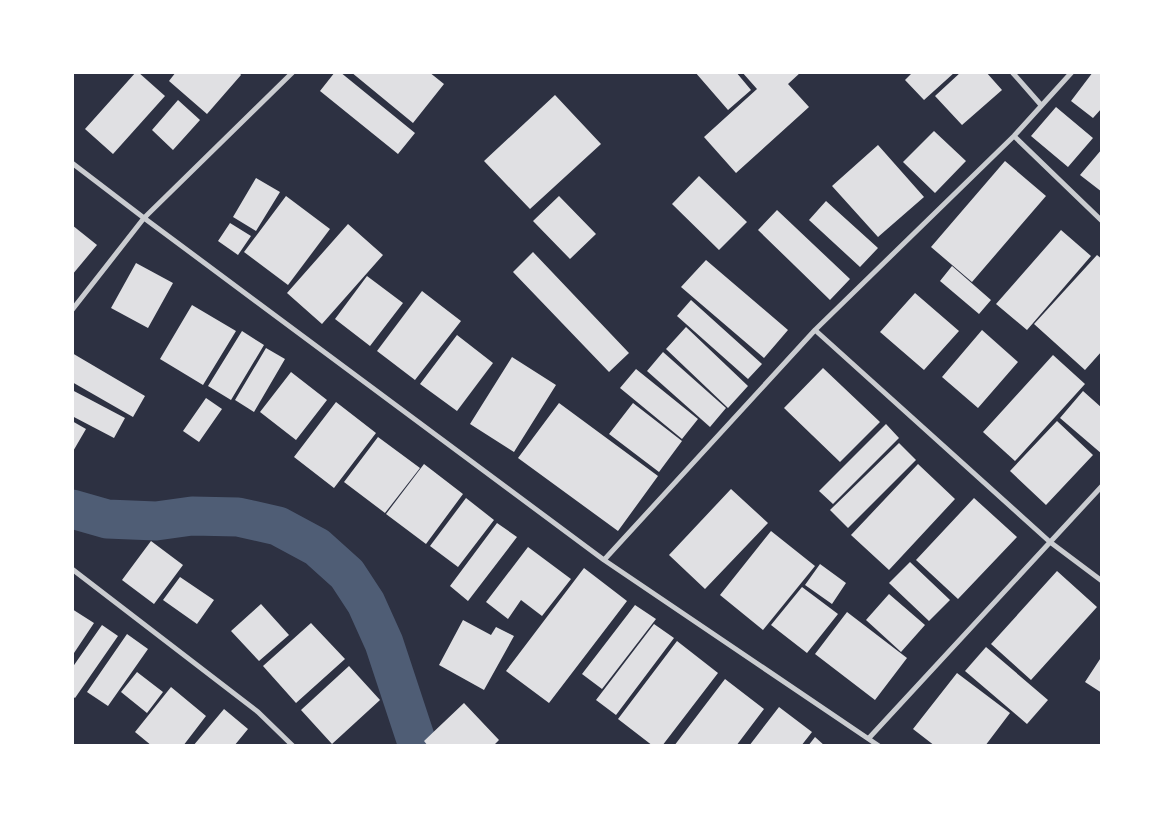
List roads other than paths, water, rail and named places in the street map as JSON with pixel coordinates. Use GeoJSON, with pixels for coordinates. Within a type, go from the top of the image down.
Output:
{"type":"FeatureCollection","features":[{"type":"Feature","properties":{"kind":"street"},"geometry":{"type":"LineString","coordinates":[[72,310],[144,218],[293,72]]}},
{"type":"Feature","properties":{"kind":"street"},"geometry":{"type":"LineString","coordinates":[[1012,72],[1041,106]]}},
{"type":"Feature","properties":{"kind":"street"},"geometry":{"type":"LineString","coordinates":[[604,560],[815,330],[1014,136],[1072,72]]}},
{"type":"Feature","properties":{"kind":"street"},"geometry":{"type":"LineString","coordinates":[[1014,136],[1102,221]]}},
{"type":"Feature","properties":{"kind":"street"},"geometry":{"type":"LineString","coordinates":[[72,163],[604,560],[879,746]]}},
{"type":"Feature","properties":{"kind":"street"},"geometry":{"type":"LineString","coordinates":[[815,330],[1050,542],[1102,581]]}},
{"type":"Feature","properties":{"kind":"street"},"geometry":{"type":"LineString","coordinates":[[868,738],[1102,486]]}},
{"type":"Feature","properties":{"kind":"street"},"geometry":{"type":"LineString","coordinates":[[72,569],[258,712],[293,746]]}},
{"type":"Feature","properties":{"kind":"waterway"},"geometry":{"type":"LineString","coordinates":[[72,509],[107,519],[156,521],[192,516],[238,517],[278,526],[317,547],[347,574],[366,603],[384,643],[418,746]]}}]}
